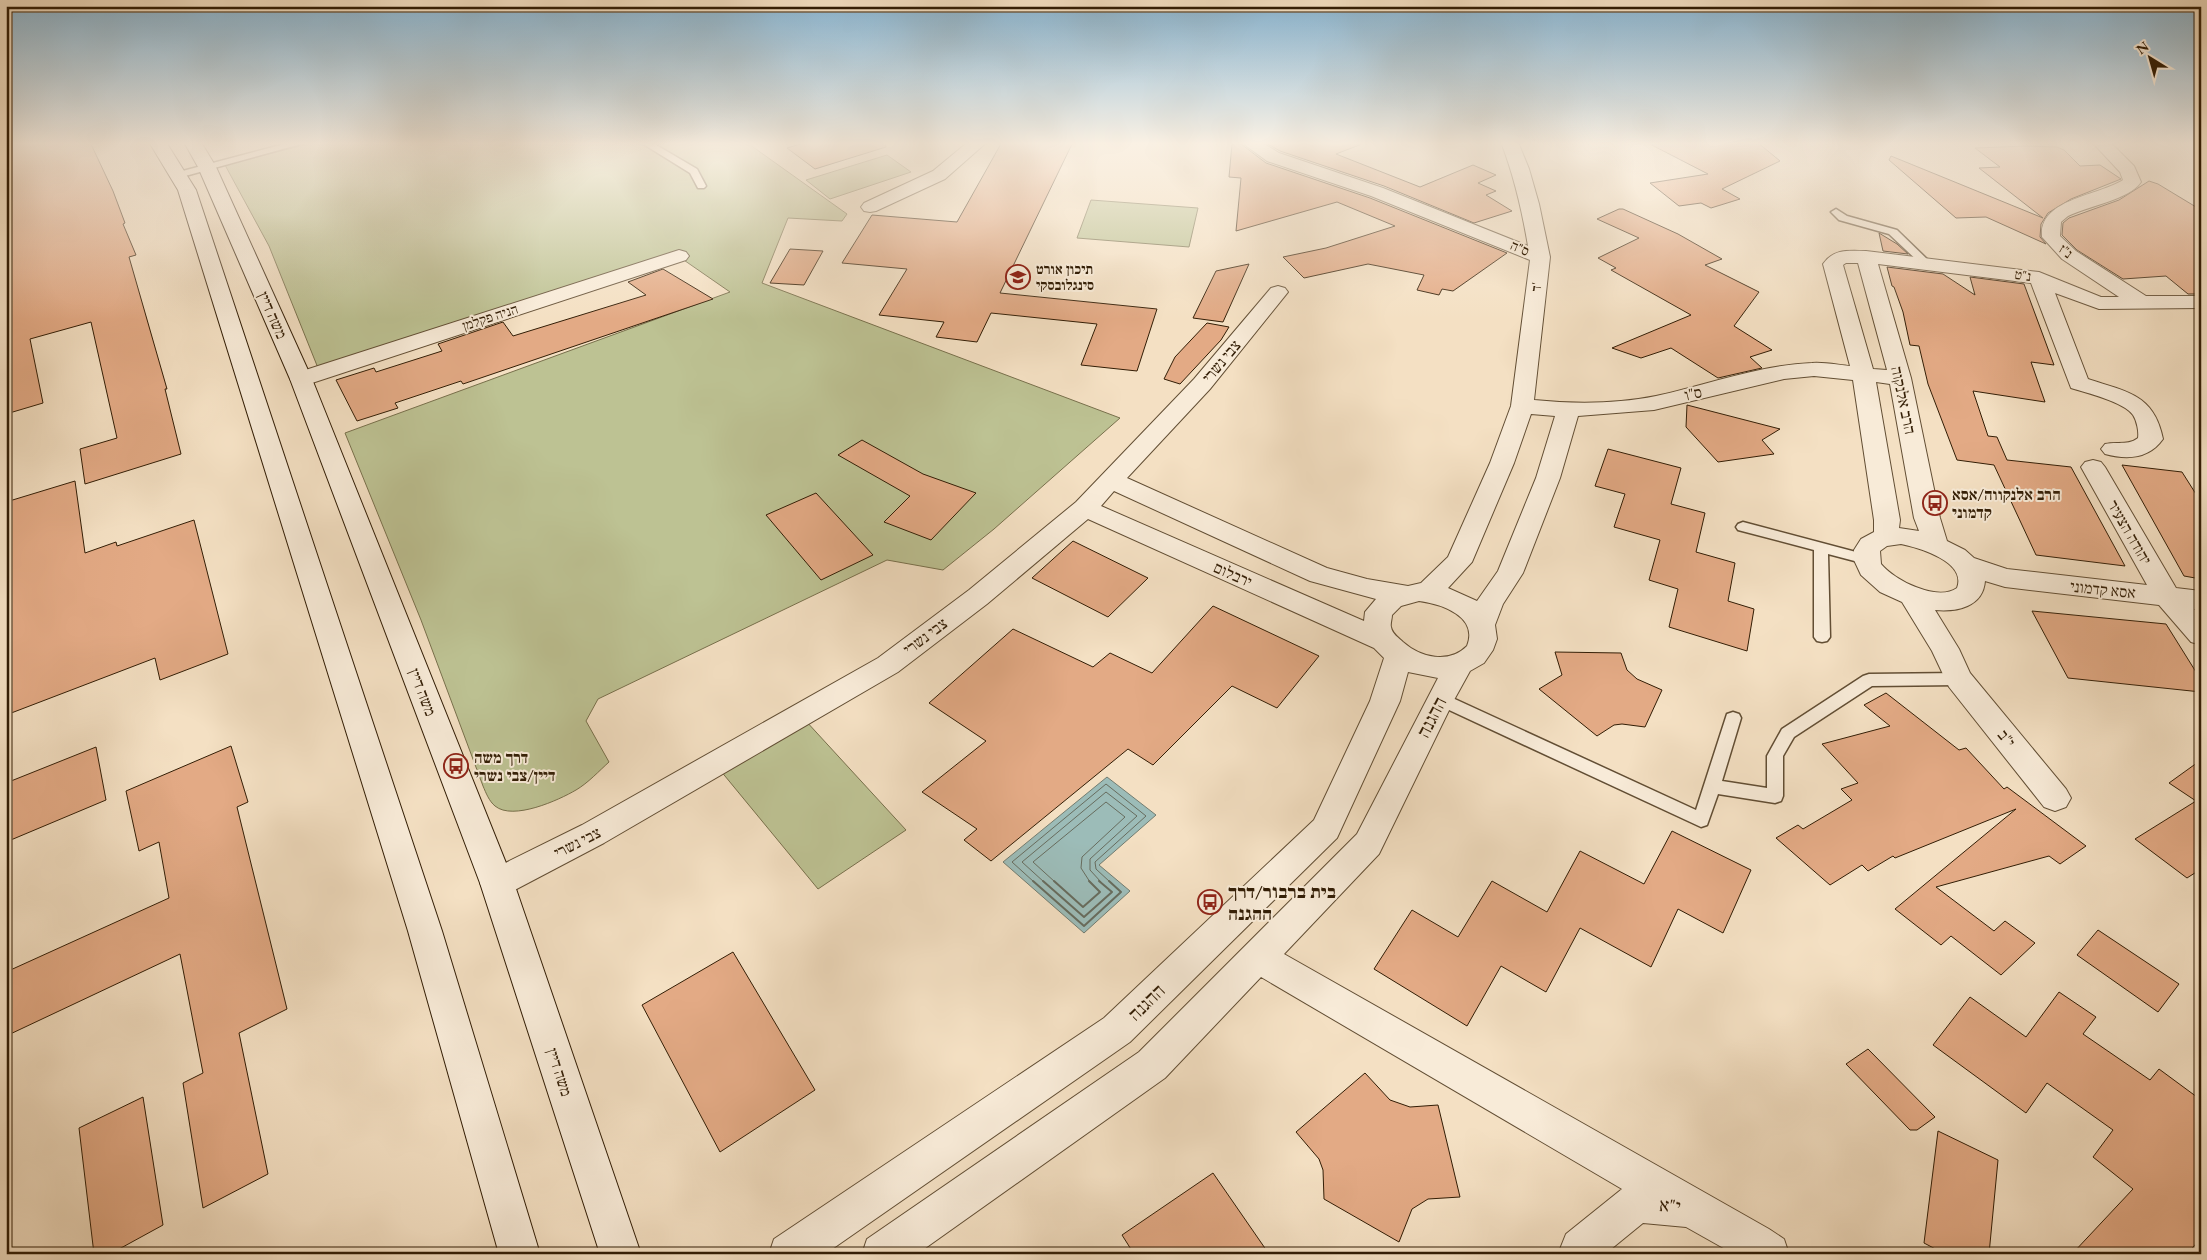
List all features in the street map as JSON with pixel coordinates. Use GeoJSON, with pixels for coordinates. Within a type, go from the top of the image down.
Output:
{"type":"FeatureCollection","features":[{"type":"Feature","properties":{"kind":"street"},"geometry":{"type":"LineString","coordinates":[[191,201],[425,931],[520,1254]]}},
{"type":"Feature","properties":{"kind":"street","name":"משה דיין"},"geometry":{"type":"LineString","coordinates":[[222,201],[301,379],[497,883],[621,1254]]}},
{"type":"Feature","properties":{"kind":"street"},"geometry":{"type":"LineString","coordinates":[[870,207],[883,201]]}},
{"type":"Feature","properties":{"kind":"street","name":"ס\"ה"},"geometry":{"type":"LineString","coordinates":[[1399,201],[1540,257]]}},
{"type":"Feature","properties":{"kind":"street","name":"ד'"},"geometry":{"type":"LineString","coordinates":[[1522,406],[1540,257],[1529,201]]}},
{"type":"Feature","properties":{"kind":"street","name":"נ\"ז"},"geometry":{"type":"LineString","coordinates":[[2093,201],[2065,211],[2054,219],[2050,228],[2051,236],[2069,255],[2140,302]]}},
{"type":"Feature","properties":{"kind":"street","name":"הניה פקלמן"},"geometry":{"type":"LineString","coordinates":[[301,379],[679,256]]}},
{"type":"Feature","properties":{"kind":"street","name":"נ\"ט"},"geometry":{"type":"LineString","coordinates":[[1862,373],[1833,264],[1842,257],[1866,257],[1926,263],[2039,278],[2093,301],[2201,302]]}},
{"type":"Feature","properties":{"kind":"street","name":"הרב אלנקוה"},"geometry":{"type":"LineString","coordinates":[[1866,257],[1900,378],[1927,518],[1936,545]]}},
{"type":"Feature","properties":{"kind":"street"},"geometry":{"type":"LineString","coordinates":[[2039,278],[2078,382],[2110,394],[2140,409],[2149,424],[2151,439],[2143,448],[2135,452],[2113,448]]}},
{"type":"Feature","properties":{"kind":"street","name":"צבי נשרי"},"geometry":{"type":"LineString","coordinates":[[497,883],[593,834],[888,664],[992,586],[1084,508],[1202,384],[1278,292]]}},
{"type":"Feature","properties":{"kind":"street","name":"ס\"ו"},"geometry":{"type":"LineString","coordinates":[[1522,406],[1568,410],[1613,408],[1654,402],[1784,372],[1814,369],[1862,373]]}},
{"type":"Feature","properties":{"kind":"street"},"geometry":{"type":"LineString","coordinates":[[1886,537],[1887,520],[1862,373],[1900,378]]}},
{"type":"Feature","properties":{"kind":"street"},"geometry":{"type":"LineString","coordinates":[[1110,480],[1319,575],[1367,588],[1416,593],[1452,598],[1464,605],[1475,615],[1481,626],[1483,638],[1480,649],[1472,658],[1460,664],[1445,667],[1428,666],[1390,648],[1377,629],[1377,617],[1386,603],[1416,593],[1459,562],[1502,463],[1522,406]]}},
{"type":"Feature","properties":{"kind":"street"},"geometry":{"type":"LineString","coordinates":[[1481,626],[1490,602],[1514,564],[1548,478],[1568,410]]}},
{"type":"Feature","properties":{"kind":"street","name":"יהודה הצעיר"},"geometry":{"type":"LineString","coordinates":[[2093,467],[2167,596],[2201,635]]}},
{"type":"Feature","properties":{"kind":"street","name":"ירבלום"},"geometry":{"type":"LineString","coordinates":[[1084,508],[1390,648]]}},
{"type":"Feature","properties":{"kind":"street"},"geometry":{"type":"LineString","coordinates":[[1901,536],[1936,545],[1952,554],[1968,573],[1968,593],[1959,599],[1941,602],[1913,597],[1896,590],[1882,581],[1871,570],[1866,559],[1867,549],[1874,541],[1886,537],[1901,536]]}},
{"type":"Feature","properties":{"kind":"street","name":"אסא קדמוני"},"geometry":{"type":"LineString","coordinates":[[1968,573],[2201,600]]}},
{"type":"Feature","properties":{"kind":"street"},"geometry":{"type":"LineString","coordinates":[[1913,597],[1946,649],[1959,679]]}},
{"type":"Feature","properties":{"kind":"street"},"geometry":{"type":"LineString","coordinates":[[1941,602],[1946,649]]}},
{"type":"Feature","properties":{"kind":"street","name":"ההגנה"},"geometry":{"type":"LineString","coordinates":[[789,1254],[1117,1030],[1326,830],[1385,701],[1390,648]]}},
{"type":"Feature","properties":{"kind":"street","name":"ההגנה"},"geometry":{"type":"LineString","coordinates":[[882,1254],[1152,1065],[1258,957],[1368,844],[1440,699],[1460,664]]}},
{"type":"Feature","properties":{"kind":"street","name":"י\"ב"},"geometry":{"type":"LineString","coordinates":[[1959,679],[2055,798]]}},
{"type":"Feature","properties":{"kind":"street"},"geometry":{"type":"LineString","coordinates":[[1258,957],[1691,1207]]}},
{"type":"Feature","properties":{"kind":"street","name":"י\"א"},"geometry":{"type":"LineString","coordinates":[[1578,1254],[1580,1248],[1637,1202],[1691,1207],[1755,1243],[1769,1254]]}},
{"type":"Feature","properties":{"kind":"lane"},"geometry":{"type":"LineString","coordinates":[[1836,212],[1843,218],[1893,232],[1926,263]]}},
{"type":"Feature","properties":{"kind":"lane"},"geometry":{"type":"LineString","coordinates":[[1742,527],[1866,559]]}},
{"type":"Feature","properties":{"kind":"lane"},"geometry":{"type":"LineString","coordinates":[[1821,547],[1822,638]]}},
{"type":"Feature","properties":{"kind":"lane"},"geometry":{"type":"LineString","coordinates":[[1712,786],[1775,796],[1775,756],[1788,733],[1869,680],[1959,679]]}},
{"type":"Feature","properties":{"kind":"lane"},"geometry":{"type":"LineString","coordinates":[[1440,699],[1701,820],[1732,718]]}},
{"type":"Feature","properties":{"kind":"green space"},"geometry":{"type":"Polygon","coordinates":[[[244,201],[828,201],[847,214],[842,221],[788,218],[762,283],[1120,418],[994,529],[943,570],[887,560],[598,699],[586,721],[609,762],[580,787],[559,799],[524,810],[503,810],[491,802],[483,786],[421,620],[345,433],[730,292],[678,256],[320,373],[269,246],[244,201]]]}},
{"type":"Feature","properties":{"kind":"green space"},"geometry":{"type":"Polygon","coordinates":[[[1091,201],[1198,208],[1189,247],[1077,238],[1091,201]]]}},
{"type":"Feature","properties":{"kind":"green space"},"geometry":{"type":"Polygon","coordinates":[[[805,720],[906,830],[818,889],[720,770],[805,720]]]}},
{"type":"Feature","properties":{"kind":"water"},"geometry":{"type":"Polygon","coordinates":[[[1107,777],[1156,815],[1099,865],[1130,891],[1084,933],[1003,862],[1107,777]]]}},
{"type":"Feature","properties":{"kind":"building"},"geometry":{"type":"Polygon","coordinates":[[[6,201],[117,201],[125,223],[123,224],[136,255],[129,257],[167,389],[165,389],[181,454],[85,484],[80,449],[117,438],[91,322],[30,339],[43,403],[6,414],[6,201]]]}},
{"type":"Feature","properties":{"kind":"building"},"geometry":{"type":"Polygon","coordinates":[[[969,201],[1045,201],[1000,293],[1157,309],[1137,371],[1081,365],[1097,324],[991,313],[977,342],[936,337],[944,322],[879,315],[907,269],[842,263],[872,215],[957,222],[969,201]]]}},
{"type":"Feature","properties":{"kind":"building"},"geometry":{"type":"Polygon","coordinates":[[[1239,201],[1377,201],[1507,253],[1453,291],[1442,289],[1439,295],[1417,290],[1424,275],[1368,264],[1304,278],[1283,257],[1326,248],[1395,226],[1337,202],[1236,231],[1239,201]]]}},
{"type":"Feature","properties":{"kind":"building"},"geometry":{"type":"Polygon","coordinates":[[[1420,201],[1495,201],[1512,211],[1474,223],[1420,201]]]}},
{"type":"Feature","properties":{"kind":"building"},"geometry":{"type":"Polygon","coordinates":[[[1672,201],[1734,201],[1711,208],[1701,203],[1679,206],[1672,201]]]}},
{"type":"Feature","properties":{"kind":"building"},"geometry":{"type":"Polygon","coordinates":[[[1936,201],[2001,201],[2043,218],[2021,201],[2068,201],[2048,213],[2041,224],[2040,237],[2046,244],[1986,217],[1956,218],[1936,201]]]}},
{"type":"Feature","properties":{"kind":"building"},"geometry":{"type":"Polygon","coordinates":[[[2117,201],[2186,201],[2201,210],[2201,294],[2188,294],[2166,276],[2123,279],[2077,250],[2062,235],[2063,223],[2069,218],[2117,201]]]}},
{"type":"Feature","properties":{"kind":"building"},"geometry":{"type":"Polygon","coordinates":[[[1623,209],[1678,234],[1722,259],[1705,265],[1759,292],[1734,326],[1772,350],[1750,357],[1762,368],[1718,378],[1671,348],[1641,358],[1612,348],[1691,315],[1611,270],[1616,268],[1598,258],[1639,238],[1597,219],[1623,209]]]}},
{"type":"Feature","properties":{"kind":"building"},"geometry":{"type":"Polygon","coordinates":[[[1879,233],[1897,244],[1908,254],[1883,251],[1879,233]]]}},
{"type":"Feature","properties":{"kind":"building"},"geometry":{"type":"Polygon","coordinates":[[[790,249],[823,251],[804,285],[770,283],[790,249]]]}},
{"type":"Feature","properties":{"kind":"building"},"geometry":{"type":"Polygon","coordinates":[[[1249,264],[1223,322],[1193,318],[1216,271],[1249,264]]]}},
{"type":"Feature","properties":{"kind":"building"},"geometry":{"type":"Polygon","coordinates":[[[1887,267],[1943,274],[1975,295],[1970,277],[2024,284],[2054,365],[2031,362],[2045,402],[1973,391],[1988,436],[1997,437],[2007,460],[2071,467],[2125,566],[2036,555],[1994,465],[1957,460],[1928,384],[1919,346],[1910,345],[1903,312],[1892,286],[1887,267]]]}},
{"type":"Feature","properties":{"kind":"building"},"geometry":{"type":"Polygon","coordinates":[[[663,269],[713,299],[463,384],[461,381],[395,403],[398,408],[357,421],[336,380],[374,368],[376,372],[442,351],[438,344],[503,322],[513,336],[646,295],[628,282],[663,269]]]}},
{"type":"Feature","properties":{"kind":"building"},"geometry":{"type":"Polygon","coordinates":[[[1207,323],[1229,327],[1221,340],[1180,384],[1164,379],[1175,357],[1207,323]]]}},
{"type":"Feature","properties":{"kind":"building"},"geometry":{"type":"Polygon","coordinates":[[[1687,405],[1780,429],[1762,440],[1774,454],[1718,462],[1686,427],[1687,405]]]}},
{"type":"Feature","properties":{"kind":"building"},"geometry":{"type":"Polygon","coordinates":[[[862,440],[923,474],[976,493],[931,540],[884,522],[910,496],[838,455],[862,440]]]}},
{"type":"Feature","properties":{"kind":"building"},"geometry":{"type":"Polygon","coordinates":[[[1608,449],[1681,468],[1671,504],[1705,513],[1696,552],[1735,563],[1728,601],[1754,609],[1747,651],[1669,627],[1678,589],[1649,580],[1660,540],[1614,527],[1625,494],[1595,486],[1608,449]]]}},
{"type":"Feature","properties":{"kind":"building"},"geometry":{"type":"Polygon","coordinates":[[[2122,465],[2182,472],[2201,502],[2201,579],[2184,576],[2122,465]]]}},
{"type":"Feature","properties":{"kind":"building"},"geometry":{"type":"Polygon","coordinates":[[[75,481],[85,553],[116,542],[117,546],[194,520],[228,654],[160,680],[155,658],[6,715],[6,502],[75,481]]]}},
{"type":"Feature","properties":{"kind":"building"},"geometry":{"type":"Polygon","coordinates":[[[816,493],[873,555],[821,580],[766,515],[816,493]]]}},
{"type":"Feature","properties":{"kind":"building"},"geometry":{"type":"Polygon","coordinates":[[[1073,541],[1148,578],[1108,617],[1032,578],[1073,541]]]}},
{"type":"Feature","properties":{"kind":"building"},"geometry":{"type":"Polygon","coordinates":[[[1213,606],[1319,656],[1277,708],[1232,686],[1153,765],[1128,749],[991,861],[964,840],[977,829],[922,792],[986,741],[929,703],[1013,629],[1093,667],[1110,653],[1152,673],[1213,606]]]}},
{"type":"Feature","properties":{"kind":"building"},"geometry":{"type":"Polygon","coordinates":[[[2032,611],[2166,624],[2201,680],[2201,692],[2068,678],[2032,611]]]}},
{"type":"Feature","properties":{"kind":"building"},"geometry":{"type":"Polygon","coordinates":[[[1555,652],[1621,653],[1627,670],[1637,679],[1662,690],[1645,727],[1622,724],[1614,725],[1597,736],[1539,689],[1562,675],[1555,652]]]}},
{"type":"Feature","properties":{"kind":"building"},"geometry":{"type":"Polygon","coordinates":[[[1886,693],[1959,750],[1966,748],[2004,789],[2007,787],[2086,846],[2060,864],[2049,856],[1936,887],[1994,931],[2005,921],[2035,943],[2001,975],[1951,936],[1941,945],[1895,909],[2016,809],[1895,858],[1893,856],[1868,871],[1862,865],[1830,885],[1776,838],[1798,825],[1803,829],[1852,800],[1841,789],[1858,783],[1822,744],[1890,726],[1864,705],[1886,693]]]}},
{"type":"Feature","properties":{"kind":"building"},"geometry":{"type":"Polygon","coordinates":[[[231,746],[248,802],[237,807],[287,1009],[239,1033],[268,1174],[203,1208],[183,1083],[203,1073],[180,954],[6,1036],[6,972],[169,898],[159,842],[139,851],[126,791],[231,746]]]}},
{"type":"Feature","properties":{"kind":"building"},"geometry":{"type":"Polygon","coordinates":[[[96,747],[106,800],[6,842],[6,783],[96,747]]]}},
{"type":"Feature","properties":{"kind":"building"},"geometry":{"type":"Polygon","coordinates":[[[2201,760],[2201,869],[2187,878],[2135,839],[2196,801],[2169,783],[2201,760]]]}},
{"type":"Feature","properties":{"kind":"building"},"geometry":{"type":"Polygon","coordinates":[[[1672,831],[1751,870],[1723,933],[1678,909],[1651,967],[1580,928],[1546,992],[1501,966],[1467,1026],[1374,969],[1412,910],[1458,937],[1492,881],[1547,912],[1580,851],[1644,884],[1672,831]]]}},
{"type":"Feature","properties":{"kind":"building"},"geometry":{"type":"Polygon","coordinates":[[[2098,930],[2179,984],[2158,1012],[2077,955],[2098,930]]]}},
{"type":"Feature","properties":{"kind":"building"},"geometry":{"type":"Polygon","coordinates":[[[733,952],[815,1090],[720,1152],[642,1005],[733,952]]]}},
{"type":"Feature","properties":{"kind":"building"},"geometry":{"type":"Polygon","coordinates":[[[2059,992],[2096,1017],[2083,1034],[2150,1080],[2159,1069],[2201,1100],[2201,1238],[2187,1254],[2072,1254],[2133,1189],[2093,1157],[2113,1130],[2047,1083],[2026,1113],[1933,1045],[1970,997],[2026,1037],[2059,992]]]}},
{"type":"Feature","properties":{"kind":"building"},"geometry":{"type":"Polygon","coordinates":[[[1868,1049],[1935,1117],[1917,1130],[1910,1130],[1846,1064],[1868,1049]]]}},
{"type":"Feature","properties":{"kind":"building"},"geometry":{"type":"Polygon","coordinates":[[[1365,1073],[1390,1100],[1410,1107],[1438,1105],[1460,1197],[1428,1199],[1412,1209],[1399,1242],[1324,1199],[1323,1170],[1319,1159],[1296,1132],[1365,1073]]]}},
{"type":"Feature","properties":{"kind":"building"},"geometry":{"type":"Polygon","coordinates":[[[143,1097],[163,1225],[110,1254],[94,1254],[79,1128],[143,1097]]]}},
{"type":"Feature","properties":{"kind":"building"},"geometry":{"type":"Polygon","coordinates":[[[1938,1131],[1998,1160],[1989,1254],[1945,1254],[1924,1243],[1938,1131]]]}},
{"type":"Feature","properties":{"kind":"building"},"geometry":{"type":"Polygon","coordinates":[[[1213,1173],[1269,1254],[1134,1254],[1122,1235],[1213,1173]]]}},
{"type":"Feature","properties":{"kind":"place","name":"תיכון אורט סינגלובסקי"},"geometry":{"type":"Point","coordinates":[1018,277]}},
{"type":"Feature","properties":{"kind":"place","name":"הרב אלנקווה/אסא קדמוני"},"geometry":{"type":"Point","coordinates":[1935,503]}},
{"type":"Feature","properties":{"kind":"place","name":"דרך משה דיין/צבי נשרי"},"geometry":{"type":"Point","coordinates":[456,766]}},
{"type":"Feature","properties":{"kind":"place","name":"בית ברבור/דרך ההגנה"},"geometry":{"type":"Point","coordinates":[1210,902]}}]}
